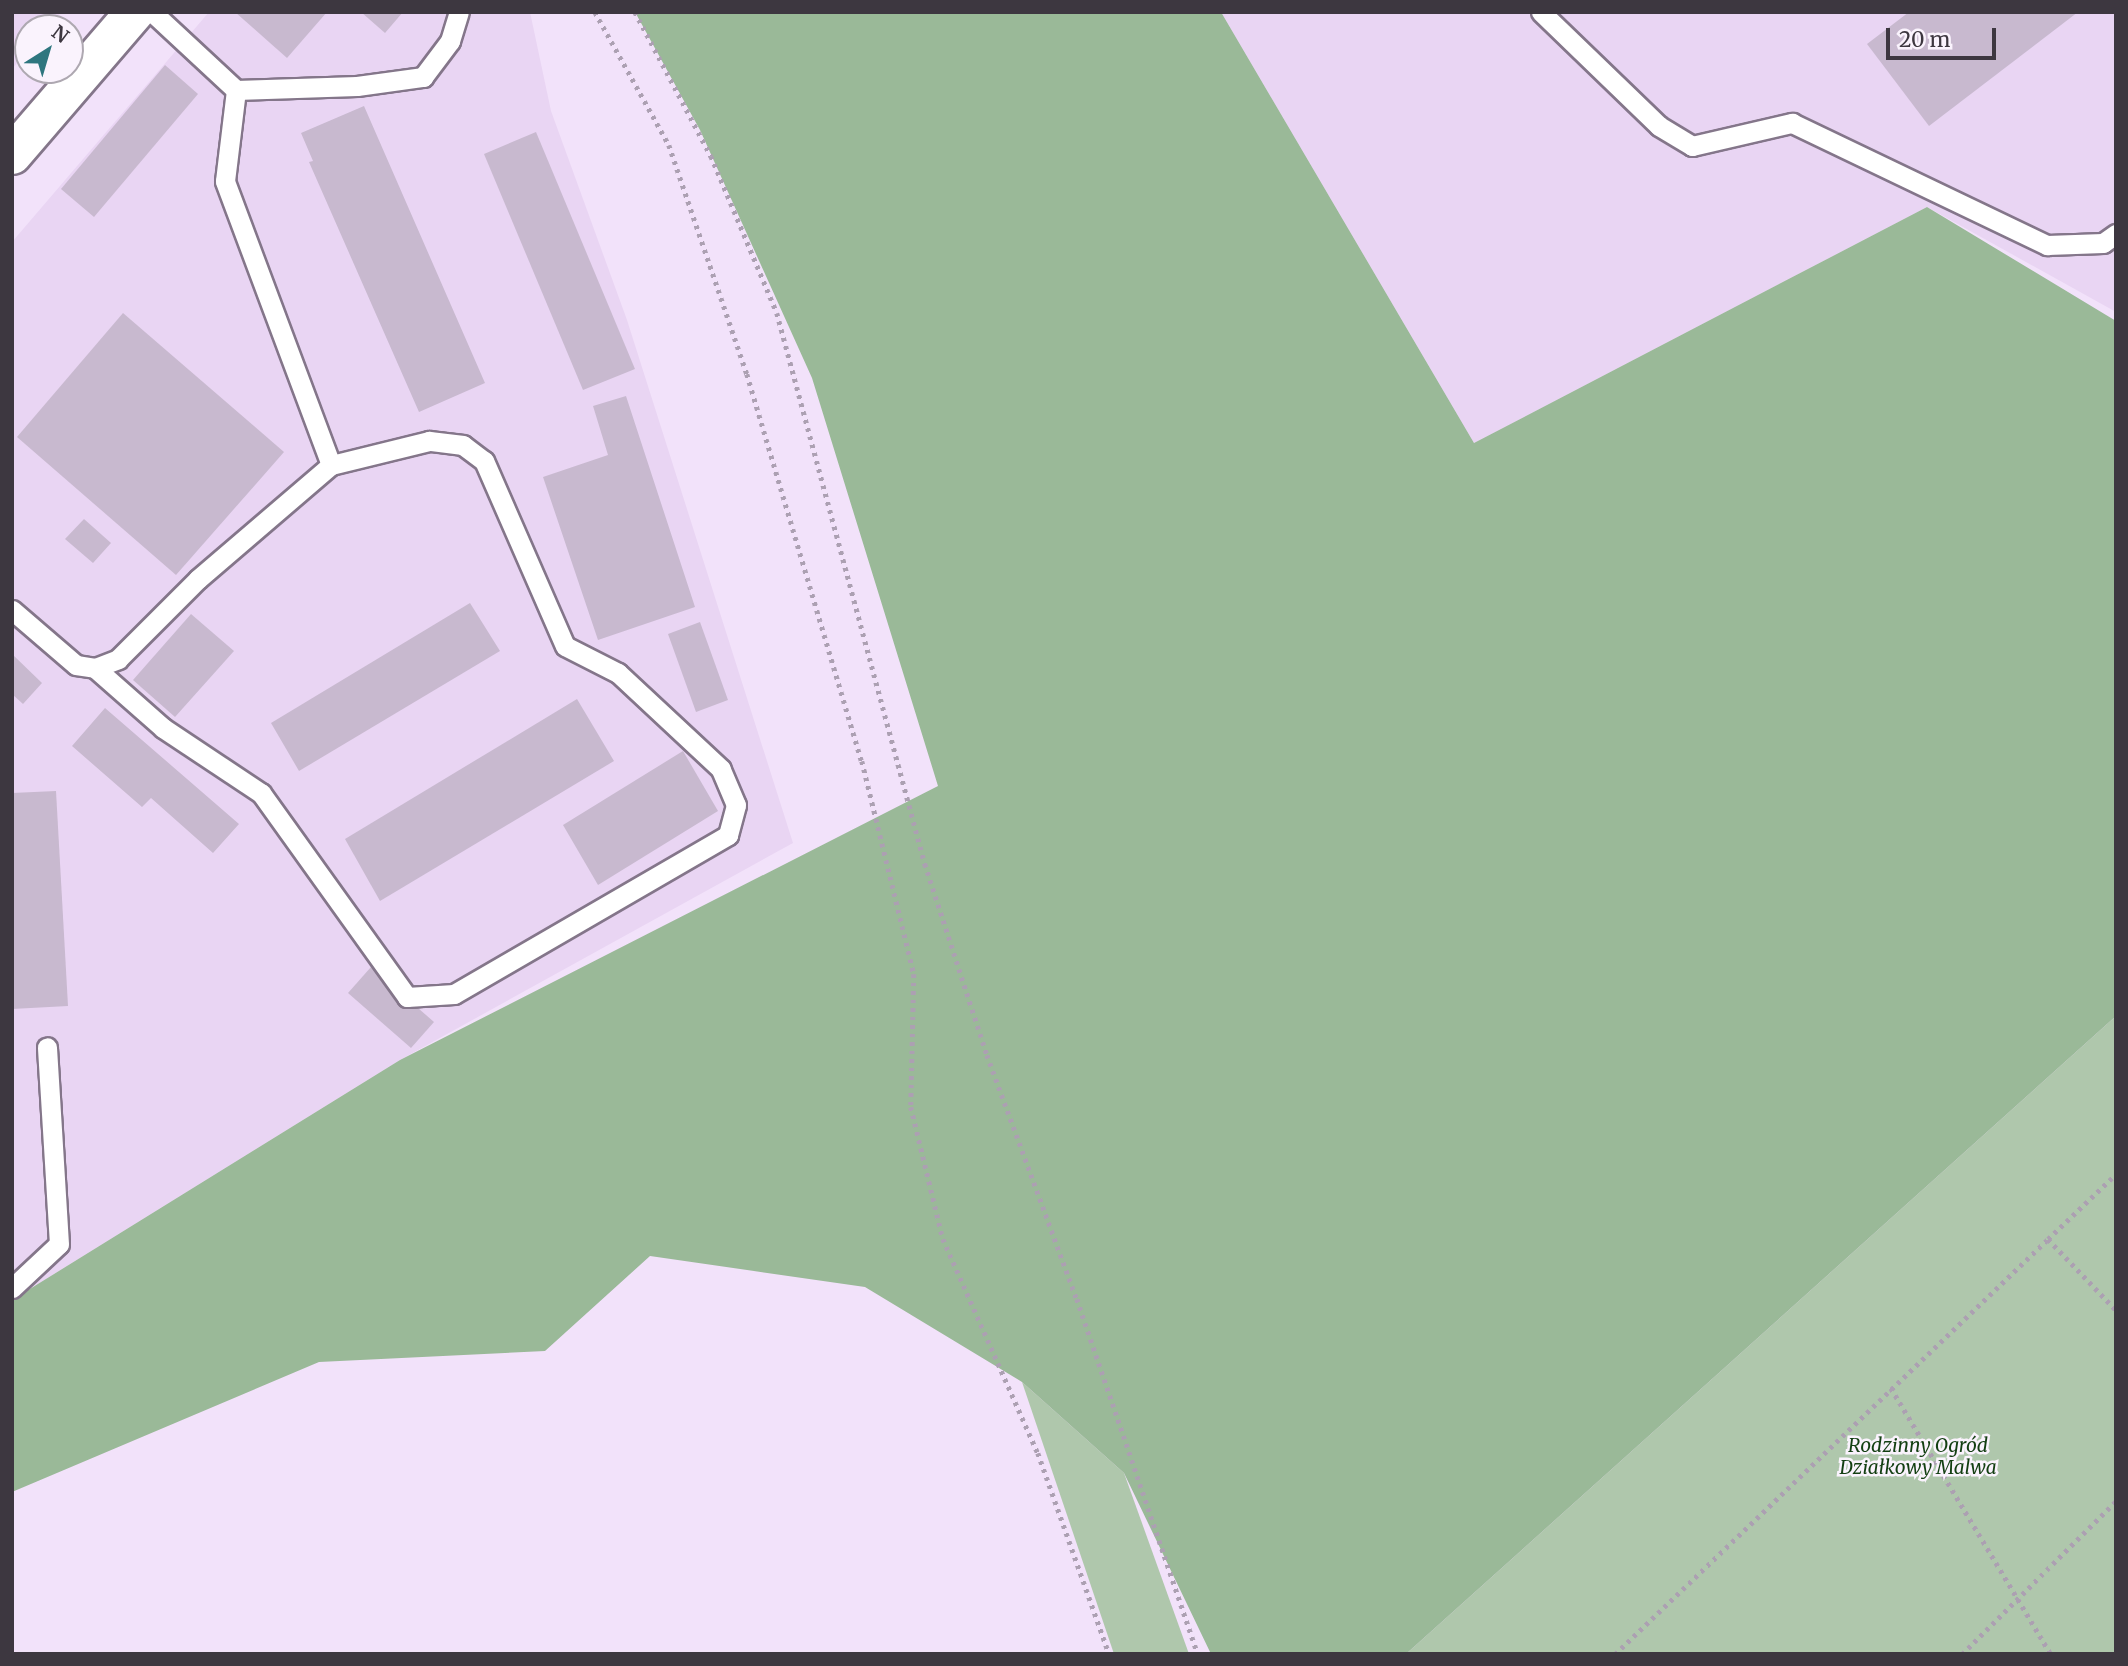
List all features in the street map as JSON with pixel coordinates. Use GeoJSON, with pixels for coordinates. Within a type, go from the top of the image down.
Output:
{"type":"FeatureCollection","features":[{"type":"Feature","properties":{"kind":"street"},"geometry":{"type":"LineString","coordinates":[[12,155],[135,12]]}},
{"type":"Feature","properties":{"kind":"lane"},"geometry":{"type":"LineString","coordinates":[[152,12],[236,90],[357,86],[423,76],[450,41],[459,12]]}},
{"type":"Feature","properties":{"kind":"lane"},"geometry":{"type":"LineString","coordinates":[[1541,12],[1659,126],[1692,146],[1792,123],[2046,245],[2103,243],[2116,234]]}},
{"type":"Feature","properties":{"kind":"lane"},"geometry":{"type":"LineString","coordinates":[[236,90],[225,181],[331,465]]}},
{"type":"Feature","properties":{"kind":"lane"},"geometry":{"type":"LineString","coordinates":[[12,610],[76,665],[95,668],[118,659],[198,579],[331,465],[429,441],[463,445],[484,461],[565,646],[618,673],[721,769],[736,805],[728,835],[454,994],[407,997],[261,793],[163,728],[95,668]]}},
{"type":"Feature","properties":{"kind":"lane"},"geometry":{"type":"LineString","coordinates":[[12,1288],[59,1244],[47,1047]]}},
{"type":"Feature","properties":{"kind":"path"},"geometry":{"type":"LineString","coordinates":[[595,12],[668,145],[747,374],[862,761],[914,974],[911,1107],[943,1239],[1038,1453],[1109,1654]]}},
{"type":"Feature","properties":{"kind":"path"},"geometry":{"type":"LineString","coordinates":[[635,12],[711,156],[777,313],[925,864],[987,1055],[1077,1298],[1198,1654]]}},
{"type":"Feature","properties":{"kind":"path"},"geometry":{"type":"LineString","coordinates":[[1615,1654],[2116,1174]]}},
{"type":"Feature","properties":{"kind":"path"},"geometry":{"type":"LineString","coordinates":[[2048,1238],[2116,1310]]}},
{"type":"Feature","properties":{"kind":"path"},"geometry":{"type":"LineString","coordinates":[[1891,1388],[2050,1654]]}},
{"type":"Feature","properties":{"kind":"path"},"geometry":{"type":"LineString","coordinates":[[1962,1654],[2116,1501]]}},
{"type":"Feature","properties":{"kind":"shaded area"},"geometry":{"type":"Polygon","coordinates":[[[12,12],[61,12],[14,14],[12,69],[12,12]]]}},
{"type":"Feature","properties":{"kind":"shaded area"},"geometry":{"type":"Polygon","coordinates":[[[209,12],[530,12],[551,111],[627,320],[793,843],[400,1060],[12,1300],[12,242],[209,12]]]}},
{"type":"Feature","properties":{"kind":"shaded area"},"geometry":{"type":"Polygon","coordinates":[[[1221,12],[2116,12],[2116,312],[1927,207],[1474,443],[1221,12]]]}},
{"type":"Feature","properties":{"kind":"green space"},"geometry":{"type":"Polygon","coordinates":[[[635,12],[1221,12],[1474,443],[1927,207],[2116,321],[2116,1016],[1406,1654],[1211,1654],[1124,1473],[1022,1382],[865,1287],[650,1256],[545,1351],[319,1362],[12,1492],[12,1300],[400,1060],[938,786],[812,378],[700,130],[635,12]]]}},
{"type":"Feature","properties":{"kind":"green space","name":"Rodzinny Ogród Działkowy Malwa"},"geometry":{"type":"Polygon","coordinates":[[[2116,1016],[2116,1654],[1406,1654],[2116,1016]]]}},
{"type":"Feature","properties":{"kind":"green space"},"geometry":{"type":"Polygon","coordinates":[[[1022,1382],[1124,1473],[1189,1654],[1114,1654],[1022,1382]]]}},
{"type":"Feature","properties":{"kind":"building"},"geometry":{"type":"Polygon","coordinates":[[[235,12],[327,12],[287,58],[235,12]]]}},
{"type":"Feature","properties":{"kind":"building"},"geometry":{"type":"Polygon","coordinates":[[[361,12],[403,12],[385,33],[361,12]]]}},
{"type":"Feature","properties":{"kind":"building"},"geometry":{"type":"Polygon","coordinates":[[[1909,12],[2078,12],[1929,126],[1867,44],[1909,12]]]}},
{"type":"Feature","properties":{"kind":"building"},"geometry":{"type":"Polygon","coordinates":[[[165,65],[198,94],[94,217],[61,189],[165,65]]]}},
{"type":"Feature","properties":{"kind":"building"},"geometry":{"type":"Polygon","coordinates":[[[364,106],[485,383],[419,412],[309,162],[313,161],[301,133],[364,106]]]}},
{"type":"Feature","properties":{"kind":"building"},"geometry":{"type":"Polygon","coordinates":[[[536,132],[635,369],[583,390],[484,154],[536,132]]]}},
{"type":"Feature","properties":{"kind":"building"},"geometry":{"type":"Polygon","coordinates":[[[123,313],[284,452],[176,575],[17,437],[123,313]]]}},
{"type":"Feature","properties":{"kind":"building"},"geometry":{"type":"Polygon","coordinates":[[[626,396],[695,607],[598,640],[543,477],[608,455],[593,406],[626,396]]]}},
{"type":"Feature","properties":{"kind":"building"},"geometry":{"type":"Polygon","coordinates":[[[84,519],[111,543],[93,563],[65,539],[84,519]]]}},
{"type":"Feature","properties":{"kind":"building"},"geometry":{"type":"Polygon","coordinates":[[[470,603],[500,651],[299,771],[271,723],[470,603]]]}},
{"type":"Feature","properties":{"kind":"building"},"geometry":{"type":"Polygon","coordinates":[[[191,614],[234,651],[175,717],[133,680],[191,614]]]}},
{"type":"Feature","properties":{"kind":"building"},"geometry":{"type":"Polygon","coordinates":[[[700,622],[728,700],[696,712],[668,634],[700,622]]]}},
{"type":"Feature","properties":{"kind":"building"},"geometry":{"type":"Polygon","coordinates":[[[12,654],[42,683],[23,704],[12,694],[12,654]]]}},
{"type":"Feature","properties":{"kind":"building"},"geometry":{"type":"Polygon","coordinates":[[[577,699],[614,761],[380,901],[345,839],[577,699]]]}},
{"type":"Feature","properties":{"kind":"building"},"geometry":{"type":"Polygon","coordinates":[[[105,708],[239,824],[213,853],[151,798],[142,807],[72,746],[105,708]]]}},
{"type":"Feature","properties":{"kind":"building"},"geometry":{"type":"Polygon","coordinates":[[[683,751],[718,811],[598,885],[563,825],[683,751]]]}},
{"type":"Feature","properties":{"kind":"building"},"geometry":{"type":"Polygon","coordinates":[[[56,791],[68,1006],[12,1009],[12,793],[56,791]]]}},
{"type":"Feature","properties":{"kind":"building"},"geometry":{"type":"Polygon","coordinates":[[[371,967],[434,1022],[411,1048],[348,993],[371,967]]]}}]}
